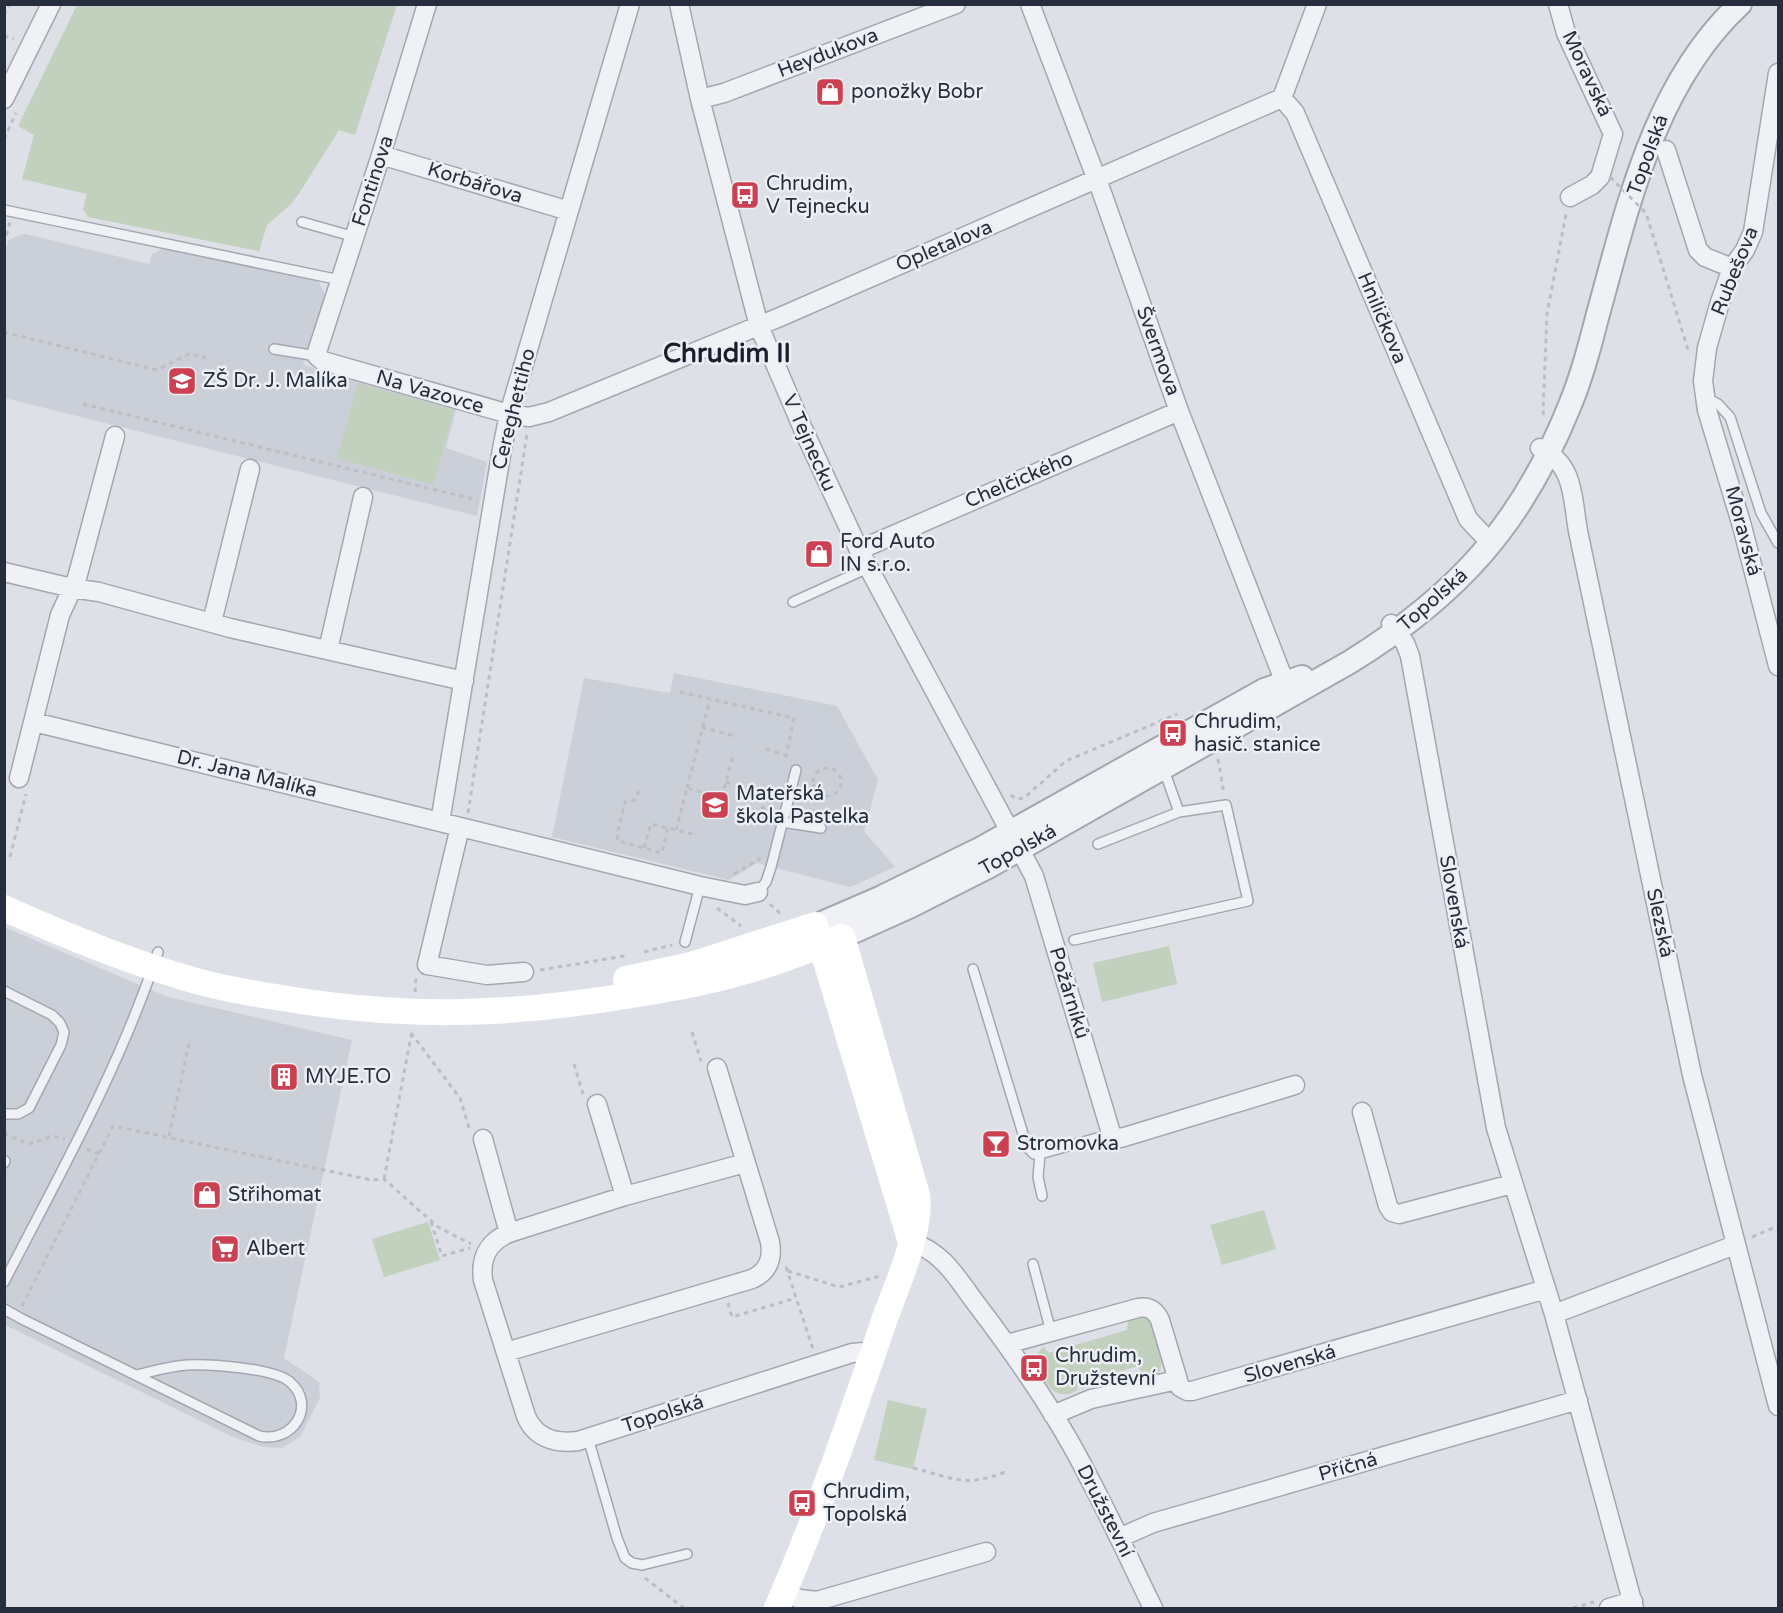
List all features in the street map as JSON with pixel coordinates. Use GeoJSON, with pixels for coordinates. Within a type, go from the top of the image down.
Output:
{"type":"FeatureCollection","features":[{"type":"Feature","properties":{"kind":"main road"},"geometry":{"type":"LineString","coordinates":[[4,890],[87,925],[210,985],[307,1002],[384,1011],[473,1013],[565,1006],[675,988],[762,967],[829,931],[917,1195],[917,1218],[873,1354],[780,1600]]}},
{"type":"Feature","properties":{"kind":"main road"},"geometry":{"type":"LineString","coordinates":[[4,908],[156,959]]}},
{"type":"Feature","properties":{"kind":"street"},"geometry":{"type":"LineString","coordinates":[[4,99],[51,4]]}},
{"type":"Feature","properties":{"kind":"street","name":"Fontinova"},"geometry":{"type":"LineString","coordinates":[[317,356],[427,4]]}},
{"type":"Feature","properties":{"kind":"street","name":"Cereghettiho"},"geometry":{"type":"LineString","coordinates":[[440,822],[509,414],[630,4]]}},
{"type":"Feature","properties":{"kind":"street","name":"V Tejnecku"},"geometry":{"type":"LineString","coordinates":[[679,4],[700,99],[759,326],[803,429],[859,550],[1015,841]]}},
{"type":"Feature","properties":{"kind":"street","name":"Heydukova"},"geometry":{"type":"LineString","coordinates":[[700,99],[724,93],[956,4]]}},
{"type":"Feature","properties":{"kind":"street","name":"Švermova"},"geometry":{"type":"LineString","coordinates":[[1030,4],[1097,181],[1179,411],[1287,690]]}},
{"type":"Feature","properties":{"kind":"street"},"geometry":{"type":"LineString","coordinates":[[1282,98],[1317,4]]}},
{"type":"Feature","properties":{"kind":"street","name":"Moravská"},"geometry":{"type":"LineString","coordinates":[[1557,4],[1566,33],[1614,134],[1600,177],[1592,185],[1570,197]]}},
{"type":"Feature","properties":{"kind":"street","name":"Topolská"},"geometry":{"type":"LineString","coordinates":[[1394,628],[1484,536],[1544,450],[1615,201],[1638,135],[1656,92],[1701,25],[1719,4]]}},
{"type":"Feature","properties":{"kind":"street","name":"Topolská"},"geometry":{"type":"LineString","coordinates":[[829,931],[909,908],[1015,841],[1158,760],[1264,690],[1287,690],[1350,662],[1455,583],[1492,543],[1519,506],[1577,385],[1632,199],[1654,134],[1669,100],[1693,60],[1740,4]]}},
{"type":"Feature","properties":{"kind":"street","name":"Rubešova"},"geometry":{"type":"LineString","coordinates":[[1705,397],[1703,381],[1707,348],[1732,267],[1753,232],[1779,73]]}},
{"type":"Feature","properties":{"kind":"street","name":"Opletalova"},"geometry":{"type":"LineString","coordinates":[[509,414],[529,417],[549,412],[759,326],[1097,181],[1282,98]]}},
{"type":"Feature","properties":{"kind":"street","name":"Hniličkova"},"geometry":{"type":"LineString","coordinates":[[1282,98],[1295,112],[1468,519],[1484,536]]}},
{"type":"Feature","properties":{"kind":"street"},"geometry":{"type":"LineString","coordinates":[[1666,150],[1698,250],[1705,257],[1732,267]]}},
{"type":"Feature","properties":{"kind":"street","name":"Korbářova"},"geometry":{"type":"LineString","coordinates":[[381,155],[569,211]]}},
{"type":"Feature","properties":{"kind":"street","name":"Na Vazovce"},"geometry":{"type":"LineString","coordinates":[[317,356],[322,362],[509,414]]}},
{"type":"Feature","properties":{"kind":"street","name":"Moravská"},"geometry":{"type":"LineString","coordinates":[[1705,397],[1779,666]]}},
{"type":"Feature","properties":{"kind":"street","name":"Chelčického"},"geometry":{"type":"LineString","coordinates":[[859,550],[1179,411]]}},
{"type":"Feature","properties":{"kind":"street"},"geometry":{"type":"LineString","coordinates":[[23,785],[34,722],[60,615],[77,578],[115,436]]}},
{"type":"Feature","properties":{"kind":"street","name":"Slezská"},"geometry":{"type":"LineString","coordinates":[[1544,450],[1562,465],[1571,488],[1578,531],[1692,1075],[1741,1242],[1779,1406]]}},
{"type":"Feature","properties":{"kind":"street"},"geometry":{"type":"LineString","coordinates":[[212,622],[250,469]]}},
{"type":"Feature","properties":{"kind":"street"},"geometry":{"type":"LineString","coordinates":[[328,650],[363,497]]}},
{"type":"Feature","properties":{"kind":"street"},"geometry":{"type":"LineString","coordinates":[[4,572],[99,592],[212,622],[464,681]]}},
{"type":"Feature","properties":{"kind":"street","name":"Slovenská"},"geometry":{"type":"LineString","coordinates":[[1394,628],[1410,656],[1496,1128],[1554,1314],[1633,1605]]}},
{"type":"Feature","properties":{"kind":"street","name":"Dr. Jana Malíka"},"geometry":{"type":"LineString","coordinates":[[34,722],[460,827],[699,889],[745,895],[758,892]]}},
{"type":"Feature","properties":{"kind":"street"},"geometry":{"type":"LineString","coordinates":[[460,827],[427,965],[487,975],[524,972]]}},
{"type":"Feature","properties":{"kind":"street","name":"Požárníků"},"geometry":{"type":"LineString","coordinates":[[1015,841],[1035,879],[1114,1136]]}},
{"type":"Feature","properties":{"kind":"street"},"geometry":{"type":"LineString","coordinates":[[506,1352],[752,1279],[762,1274],[767,1268],[771,1256],[770,1242],[745,1163],[709,1065]]}},
{"type":"Feature","properties":{"kind":"street"},"geometry":{"type":"LineString","coordinates":[[1114,1136],[1121,1138],[1295,1085]]}},
{"type":"Feature","properties":{"kind":"street"},"geometry":{"type":"LineString","coordinates":[[590,1101],[625,1196]]}},
{"type":"Feature","properties":{"kind":"street"},"geometry":{"type":"LineString","coordinates":[[1362,1112],[1388,1206],[1392,1212],[1399,1214],[1512,1184]]}},
{"type":"Feature","properties":{"kind":"street"},"geometry":{"type":"LineString","coordinates":[[483,1139],[509,1233]]}},
{"type":"Feature","properties":{"kind":"street","name":"Topolská"},"geometry":{"type":"LineString","coordinates":[[745,1163],[625,1196],[509,1233],[490,1245],[484,1256],[483,1280],[526,1416],[537,1432],[548,1438],[564,1442],[578,1441],[852,1353],[873,1354]]}},
{"type":"Feature","properties":{"kind":"street","name":"Družstevní"},"geometry":{"type":"LineString","coordinates":[[911,1242],[930,1249],[944,1261],[1007,1344],[1089,1476],[1153,1608]]}},
{"type":"Feature","properties":{"kind":"street"},"geometry":{"type":"LineString","coordinates":[[1554,1314],[1741,1242]]}},
{"type":"Feature","properties":{"kind":"street","name":"Slovenská"},"geometry":{"type":"LineString","coordinates":[[1177,1380],[1183,1390],[1197,1390],[1546,1289]]}},
{"type":"Feature","properties":{"kind":"street"},"geometry":{"type":"LineString","coordinates":[[1007,1344],[1138,1308],[1148,1308],[1155,1312],[1160,1320],[1177,1380],[1091,1399],[1053,1415]]}},
{"type":"Feature","properties":{"kind":"street","name":"Příčná"},"geometry":{"type":"LineString","coordinates":[[1119,1538],[1154,1523],[1578,1400]]}},
{"type":"Feature","properties":{"kind":"street"},"geometry":{"type":"LineString","coordinates":[[780,1600],[817,1600],[986,1552]]}},
{"type":"Feature","properties":{"kind":"street"},"geometry":{"type":"LineString","coordinates":[[1609,1608],[1633,1605]]}},
{"type":"Feature","properties":{"kind":"lane"},"geometry":{"type":"LineString","coordinates":[[9,211],[340,280]]}},
{"type":"Feature","properties":{"kind":"lane"},"geometry":{"type":"LineString","coordinates":[[302,222],[355,237]]}},
{"type":"Feature","properties":{"kind":"lane"},"geometry":{"type":"LineString","coordinates":[[274,349],[317,356]]}},
{"type":"Feature","properties":{"kind":"lane"},"geometry":{"type":"LineString","coordinates":[[1705,397],[1718,404],[1730,417],[1761,513],[1779,543]]}},
{"type":"Feature","properties":{"kind":"lane"},"geometry":{"type":"LineString","coordinates":[[793,602],[868,568]]}},
{"type":"Feature","properties":{"kind":"lane"},"geometry":{"type":"LineString","coordinates":[[1158,760],[1167,776],[1179,812]]}},
{"type":"Feature","properties":{"kind":"lane"},"geometry":{"type":"LineString","coordinates":[[758,892],[766,882],[778,821],[796,770]]}},
{"type":"Feature","properties":{"kind":"lane"},"geometry":{"type":"LineString","coordinates":[[1074,940],[1248,902],[1226,805],[1179,812],[1098,844]]}},
{"type":"Feature","properties":{"kind":"lane"},"geometry":{"type":"LineString","coordinates":[[778,821],[821,828]]}},
{"type":"Feature","properties":{"kind":"lane"},"geometry":{"type":"LineString","coordinates":[[685,942],[699,889]]}},
{"type":"Feature","properties":{"kind":"lane"},"geometry":{"type":"LineString","coordinates":[[4,1282],[76,1144],[118,1057],[156,959]]}},
{"type":"Feature","properties":{"kind":"lane"},"geometry":{"type":"LineString","coordinates":[[973,969],[1027,1147],[1034,1154],[1040,1154],[1097,1138],[1114,1136]]}},
{"type":"Feature","properties":{"kind":"lane"},"geometry":{"type":"LineString","coordinates":[[4,991],[52,1015],[60,1023],[63,1032],[61,1045],[29,1108],[18,1114],[4,1114]]}},
{"type":"Feature","properties":{"kind":"lane"},"geometry":{"type":"LineString","coordinates":[[1040,1154],[1038,1177],[1042,1196]]}},
{"type":"Feature","properties":{"kind":"lane"},"geometry":{"type":"LineString","coordinates":[[1033,1264],[1052,1332]]}},
{"type":"Feature","properties":{"kind":"lane"},"geometry":{"type":"LineString","coordinates":[[4,1310],[251,1432],[275,1438],[296,1424],[302,1406],[298,1391],[293,1384],[279,1375],[261,1371],[189,1365],[163,1368],[137,1375]]}},
{"type":"Feature","properties":{"kind":"lane"},"geometry":{"type":"LineString","coordinates":[[588,1438],[620,1548],[625,1558],[632,1563],[646,1565],[687,1554]]}},
{"type":"Feature","properties":{"kind":"path"},"geometry":{"type":"LineString","coordinates":[[4,15],[10,4]]}},
{"type":"Feature","properties":{"kind":"path"},"geometry":{"type":"LineString","coordinates":[[1610,177],[1646,213],[1689,355]]}},
{"type":"Feature","properties":{"kind":"path"},"geometry":{"type":"LineString","coordinates":[[1552,421],[1543,412],[1547,314],[1570,197]]}},
{"type":"Feature","properties":{"kind":"path"},"geometry":{"type":"LineString","coordinates":[[4,244],[9,211]]}},
{"type":"Feature","properties":{"kind":"path"},"geometry":{"type":"LineString","coordinates":[[4,332],[157,370],[189,354],[206,358]]}},
{"type":"Feature","properties":{"kind":"path"},"geometry":{"type":"LineString","coordinates":[[83,404],[493,504]]}},
{"type":"Feature","properties":{"kind":"path"},"geometry":{"type":"LineString","coordinates":[[469,808],[529,417]]}},
{"type":"Feature","properties":{"kind":"path"},"geometry":{"type":"LineString","coordinates":[[680,692],[795,718],[785,755],[786,766]]}},
{"type":"Feature","properties":{"kind":"path"},"geometry":{"type":"LineString","coordinates":[[676,830],[710,699]]}},
{"type":"Feature","properties":{"kind":"path"},"geometry":{"type":"LineString","coordinates":[[995,802],[1011,795],[1016,799],[1024,798],[1066,761],[1183,711]]}},
{"type":"Feature","properties":{"kind":"path"},"geometry":{"type":"LineString","coordinates":[[702,727],[734,736]]}},
{"type":"Feature","properties":{"kind":"path"},"geometry":{"type":"LineString","coordinates":[[1216,748],[1226,805]]}},
{"type":"Feature","properties":{"kind":"path"},"geometry":{"type":"LineString","coordinates":[[766,749],[785,755]]}},
{"type":"Feature","properties":{"kind":"path"},"geometry":{"type":"LineString","coordinates":[[722,797],[732,759],[738,760]]}},
{"type":"Feature","properties":{"kind":"path"},"geometry":{"type":"LineString","coordinates":[[822,769],[833,770],[838,774],[840,781],[838,790],[829,796],[819,794],[813,784],[815,775],[822,769]]}},
{"type":"Feature","properties":{"kind":"path"},"geometry":{"type":"LineString","coordinates":[[726,782],[732,784]]}},
{"type":"Feature","properties":{"kind":"path"},"geometry":{"type":"LineString","coordinates":[[10,857],[23,785]]}},
{"type":"Feature","properties":{"kind":"path"},"geometry":{"type":"LineString","coordinates":[[687,788],[728,799]]}},
{"type":"Feature","properties":{"kind":"path"},"geometry":{"type":"LineString","coordinates":[[778,821],[776,811],[781,790]]}},
{"type":"Feature","properties":{"kind":"path"},"geometry":{"type":"LineString","coordinates":[[639,791],[635,800],[626,802],[616,838],[620,842],[662,853]]}},
{"type":"Feature","properties":{"kind":"path"},"geometry":{"type":"LineString","coordinates":[[764,795],[779,799]]}},
{"type":"Feature","properties":{"kind":"path"},"geometry":{"type":"LineString","coordinates":[[761,807],[776,811]]}},
{"type":"Feature","properties":{"kind":"path"},"geometry":{"type":"LineString","coordinates":[[644,848],[651,824],[696,835]]}},
{"type":"Feature","properties":{"kind":"path"},"geometry":{"type":"LineString","coordinates":[[660,861],[668,828]]}},
{"type":"Feature","properties":{"kind":"path"},"geometry":{"type":"LineString","coordinates":[[730,877],[758,858],[763,861],[766,849]]}},
{"type":"Feature","properties":{"kind":"path"},"geometry":{"type":"LineString","coordinates":[[699,889],[745,929]]}},
{"type":"Feature","properties":{"kind":"path"},"geometry":{"type":"LineString","coordinates":[[758,892],[783,916]]}},
{"type":"Feature","properties":{"kind":"path"},"geometry":{"type":"LineString","coordinates":[[640,952],[685,942]]}},
{"type":"Feature","properties":{"kind":"path"},"geometry":{"type":"LineString","coordinates":[[524,972],[628,955]]}},
{"type":"Feature","properties":{"kind":"path"},"geometry":{"type":"LineString","coordinates":[[384,1179],[412,1026]]}},
{"type":"Feature","properties":{"kind":"path"},"geometry":{"type":"LineString","coordinates":[[692,1032],[709,1065]]}},
{"type":"Feature","properties":{"kind":"path"},"geometry":{"type":"LineString","coordinates":[[411,1033],[460,1098],[473,1142],[483,1139]]}},
{"type":"Feature","properties":{"kind":"path"},"geometry":{"type":"LineString","coordinates":[[169,1137],[190,1039]]}},
{"type":"Feature","properties":{"kind":"path"},"geometry":{"type":"LineString","coordinates":[[574,1064],[590,1101]]}},
{"type":"Feature","properties":{"kind":"path"},"geometry":{"type":"LineString","coordinates":[[16,1316],[114,1126],[372,1180],[384,1179],[446,1232],[476,1246],[442,1256],[431,1221]]}},
{"type":"Feature","properties":{"kind":"path"},"geometry":{"type":"LineString","coordinates":[[4,1133],[28,1143],[53,1136],[62,1137],[99,1154]]}},
{"type":"Feature","properties":{"kind":"path"},"geometry":{"type":"LineString","coordinates":[[1741,1242],[1779,1226]]}},
{"type":"Feature","properties":{"kind":"path"},"geometry":{"type":"LineString","coordinates":[[771,1256],[784,1261],[815,1356]]}},
{"type":"Feature","properties":{"kind":"path"},"geometry":{"type":"LineString","coordinates":[[788,1271],[839,1287],[885,1275]]}},
{"type":"Feature","properties":{"kind":"path"},"geometry":{"type":"LineString","coordinates":[[723,1287],[732,1317],[796,1298]]}},
{"type":"Feature","properties":{"kind":"path"},"geometry":{"type":"LineString","coordinates":[[913,1468],[968,1482],[987,1479],[1005,1472]]}},
{"type":"Feature","properties":{"kind":"path"},"geometry":{"type":"LineString","coordinates":[[632,1563],[647,1580],[684,1608]]}},
{"type":"Feature","properties":{"kind":"shaded area","name":"ZŠ Dr. J. Malíka"},"geometry":{"type":"Polygon","coordinates":[[[25,234],[149,264],[152,254],[162,249],[318,280],[325,295],[303,365],[456,409],[446,448],[487,462],[477,516],[5,398],[5,250],[9,240],[25,234]]]}},
{"type":"Feature","properties":{"kind":"shaded area","name":"Mateřská škola Pastelka"},"geometry":{"type":"Polygon","coordinates":[[[674,673],[837,706],[878,780],[864,831],[895,867],[850,887],[757,863],[729,880],[552,837],[584,678],[670,693],[674,673]]]}},
{"type":"Feature","properties":{"kind":"shaded area"},"geometry":{"type":"Polygon","coordinates":[[[4,927],[168,997],[352,1040],[284,1358],[319,1382],[320,1398],[300,1437],[282,1448],[263,1447],[233,1437],[5,1325],[4,927]]]}},
{"type":"Feature","properties":{"kind":"green space"},"geometry":{"type":"Polygon","coordinates":[[[77,4],[397,5],[355,135],[339,130],[291,204],[267,225],[259,251],[88,217],[83,209],[87,194],[22,179],[34,135],[18,126],[77,4]]]}},
{"type":"Feature","properties":{"kind":"green space"},"geometry":{"type":"Polygon","coordinates":[[[358,383],[454,410],[433,485],[337,458],[358,383]]]}},
{"type":"Feature","properties":{"kind":"green space"},"geometry":{"type":"Polygon","coordinates":[[[1169,946],[1177,984],[1102,1002],[1093,963],[1169,946]]]}},
{"type":"Feature","properties":{"kind":"green space"},"geometry":{"type":"Polygon","coordinates":[[[1264,1210],[1276,1249],[1222,1265],[1210,1225],[1264,1210]]]}},
{"type":"Feature","properties":{"kind":"green space"},"geometry":{"type":"Polygon","coordinates":[[[428,1222],[440,1260],[384,1277],[372,1239],[428,1222]]]}},
{"type":"Feature","properties":{"kind":"green space"},"geometry":{"type":"Polygon","coordinates":[[[1141,1315],[1151,1320],[1155,1328],[1161,1359],[1160,1371],[1156,1374],[1141,1373],[1138,1366],[1077,1384],[1078,1390],[1066,1394],[1054,1390],[1046,1382],[1037,1365],[1035,1355],[1044,1347],[1048,1353],[1127,1330],[1128,1320],[1141,1315]]]}},
{"type":"Feature","properties":{"kind":"green space"},"geometry":{"type":"Polygon","coordinates":[[[888,1400],[927,1409],[913,1469],[874,1460],[888,1400]]]}},
{"type":"Feature","properties":{"kind":"place","name":"ponožky Bobr"},"geometry":{"type":"Point","coordinates":[830,92]}},
{"type":"Feature","properties":{"kind":"place","name":"Chrudim, V Tejnecku"},"geometry":{"type":"Point","coordinates":[745,195]}},
{"type":"Feature","properties":{"kind":"place","name":"ZŠ Dr. J. Malíka"},"geometry":{"type":"Point","coordinates":[182,381]}},
{"type":"Feature","properties":{"kind":"place","name":"Ford Auto IN s.r.o."},"geometry":{"type":"Point","coordinates":[819,554]}},
{"type":"Feature","properties":{"kind":"place","name":"Chrudim, hasič. stanice"},"geometry":{"type":"Point","coordinates":[1173,733]}},
{"type":"Feature","properties":{"kind":"place","name":"Mateřská škola Pastelka"},"geometry":{"type":"Point","coordinates":[715,805]}},
{"type":"Feature","properties":{"kind":"place","name":"MYJE.TO"},"geometry":{"type":"Point","coordinates":[284,1077]}},
{"type":"Feature","properties":{"kind":"place","name":"Stromovka"},"geometry":{"type":"Point","coordinates":[996,1144]}},
{"type":"Feature","properties":{"kind":"place","name":"Střihomat"},"geometry":{"type":"Point","coordinates":[207,1195]}},
{"type":"Feature","properties":{"kind":"place","name":"Albert"},"geometry":{"type":"Point","coordinates":[225,1249]}},
{"type":"Feature","properties":{"kind":"place","name":"Chrudim, Družstevní"},"geometry":{"type":"Point","coordinates":[1034,1368]}},
{"type":"Feature","properties":{"kind":"place","name":"Chrudim, Topolská"},"geometry":{"type":"Point","coordinates":[802,1503]}},
{"type":"Feature","properties":{"kind":"district","name":"Chrudim II"},"geometry":{"type":"Point","coordinates":[727,353]}}]}
